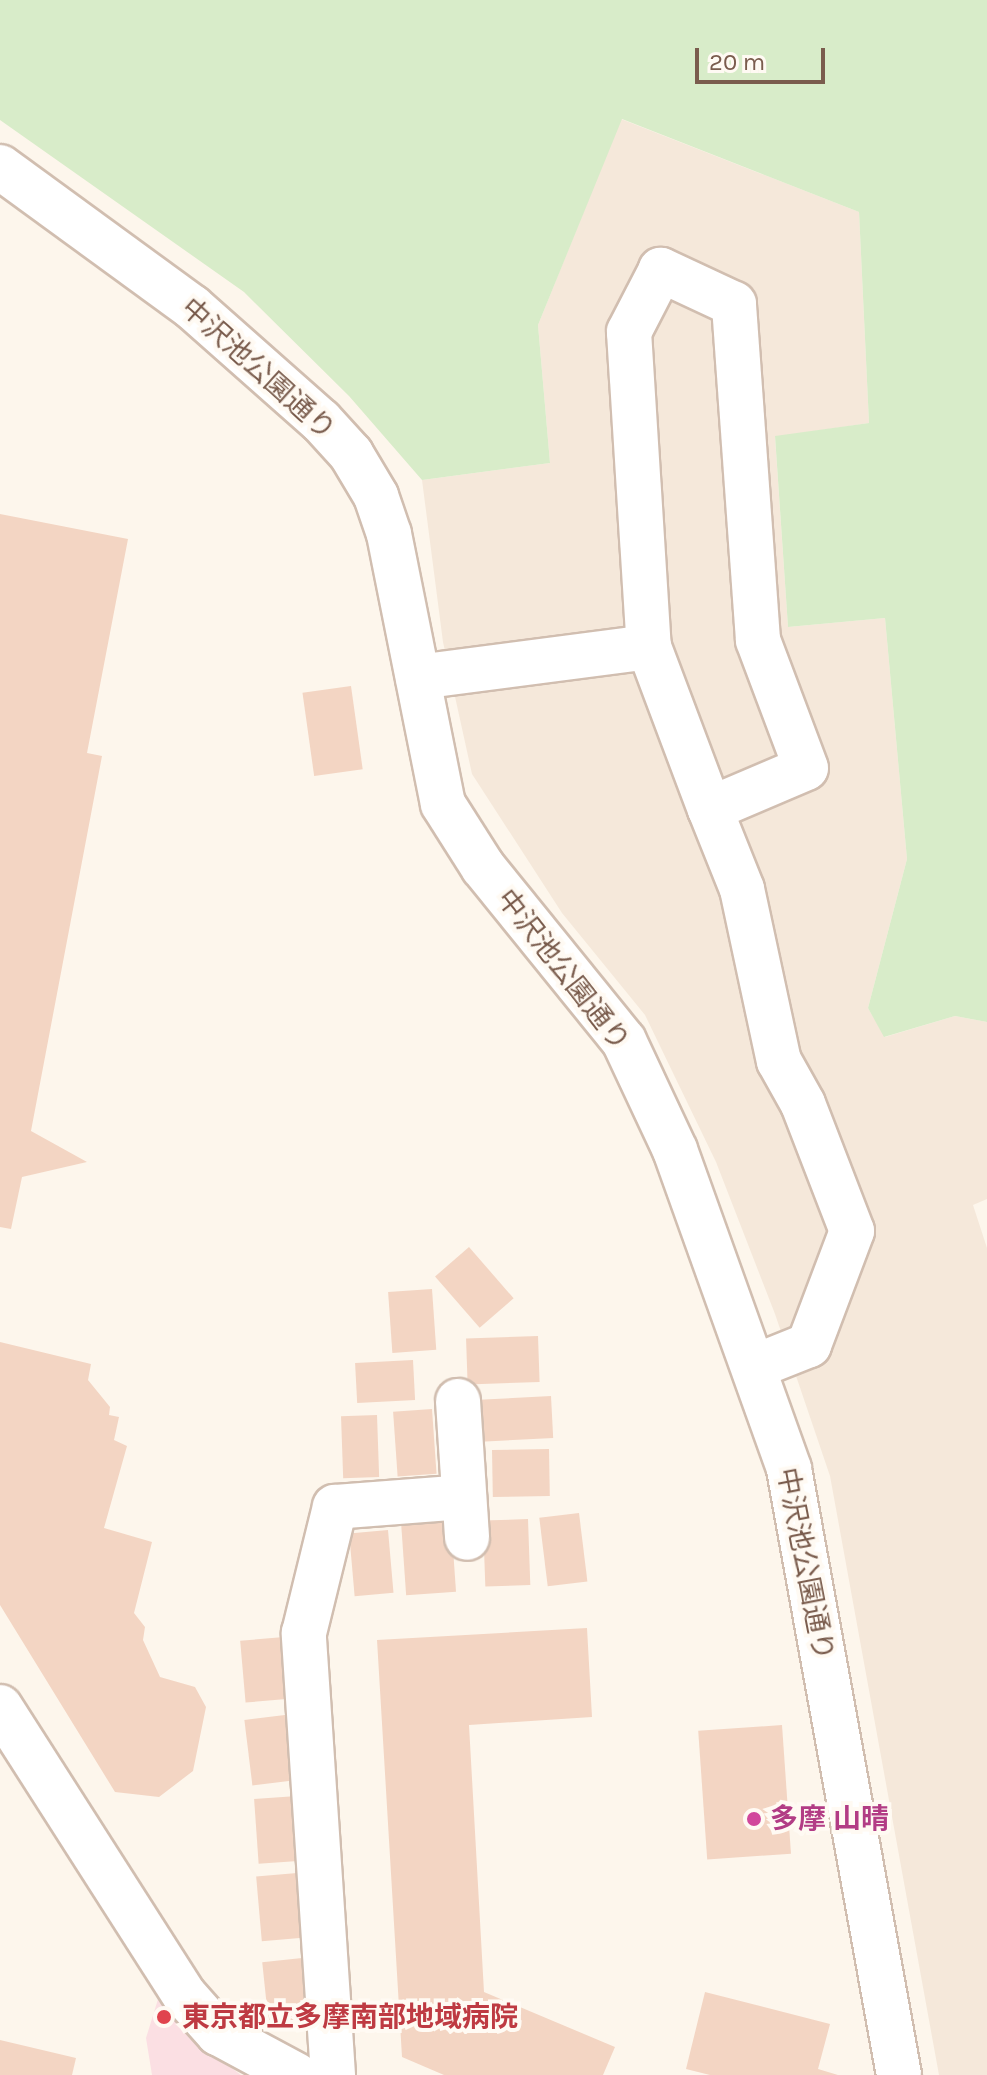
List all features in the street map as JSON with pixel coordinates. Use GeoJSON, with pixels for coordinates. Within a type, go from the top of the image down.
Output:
{"type":"FeatureCollection","features":[{"type":"Feature","properties":{"kind":"street","name":"中沢池公園通り"},"geometry":{"type":"LineString","coordinates":[[0,167],[192,307],[321,421],[351,454],[376,496],[389,534],[443,804],[483,867],[624,1041],[675,1150],[789,1469],[899,2075]]}},
{"type":"Feature","properties":{"kind":"street"},"geometry":{"type":"LineString","coordinates":[[710,809],[806,768],[758,640],[734,304],[661,270],[629,332],[649,647],[710,809],[742,889],[779,1061],[803,1104],[852,1231],[809,1345],[754,1367]]}},
{"type":"Feature","properties":{"kind":"street"},"geometry":{"type":"LineString","coordinates":[[418,677],[649,647]]}},
{"type":"Feature","properties":{"kind":"street"},"geometry":{"type":"LineString","coordinates":[[333,2075],[304,1633],[335,1507],[466,1518],[458,1401]]}},
{"type":"Feature","properties":{"kind":"street"},"geometry":{"type":"LineString","coordinates":[[4,1724],[185,1996],[218,2033],[296,2075]]}},
{"type":"Feature","properties":{"kind":"shaded area"},"geometry":{"type":"Polygon","coordinates":[[[621,119],[859,212],[869,423],[775,437],[788,627],[885,618],[907,859],[868,1008],[885,1037],[955,1016],[987,1022],[987,1199],[973,1205],[987,1248],[987,2075],[939,2075],[830,1476],[775,1314],[716,1162],[645,1015],[562,913],[472,774],[443,642],[422,480],[550,463],[538,325],[621,119]]]}},
{"type":"Feature","properties":{"kind":"shaded area","name":"東京都立多摩南部地域病院"},"geometry":{"type":"Polygon","coordinates":[[[159,1996],[193,2039],[241,2075],[152,2075],[146,2038],[159,1996]]]}},
{"type":"Feature","properties":{"kind":"green space"},"geometry":{"type":"Polygon","coordinates":[[[0,0],[987,0],[987,1022],[955,1016],[884,1037],[868,1008],[907,859],[885,618],[788,627],[775,436],[869,423],[859,212],[622,119],[538,325],[550,463],[422,480],[349,396],[244,292],[0,120],[0,0]]]}},
{"type":"Feature","properties":{"kind":"building"},"geometry":{"type":"Polygon","coordinates":[[[0,514],[128,539],[87,753],[102,756],[31,1131],[87,1162],[22,1177],[11,1229],[0,1227],[0,514]]]}},
{"type":"Feature","properties":{"kind":"building"},"geometry":{"type":"Polygon","coordinates":[[[351,686],[363,769],[314,776],[302,693],[351,686]]]}},
{"type":"Feature","properties":{"kind":"building"},"geometry":{"type":"Polygon","coordinates":[[[469,1247],[514,1298],[480,1328],[435,1277],[469,1247]]]}},
{"type":"Feature","properties":{"kind":"building"},"geometry":{"type":"Polygon","coordinates":[[[432,1289],[436,1350],[392,1353],[388,1292],[432,1289]]]}},
{"type":"Feature","properties":{"kind":"building"},"geometry":{"type":"Polygon","coordinates":[[[538,1336],[540,1382],[468,1384],[466,1339],[538,1336]]]}},
{"type":"Feature","properties":{"kind":"building"},"geometry":{"type":"Polygon","coordinates":[[[0,1342],[91,1364],[88,1380],[110,1407],[109,1415],[119,1417],[114,1440],[127,1446],[104,1528],[152,1542],[134,1613],[145,1627],[143,1640],[160,1677],[195,1687],[206,1707],[193,1771],[159,1797],[115,1792],[0,1605],[0,1342]]]}},
{"type":"Feature","properties":{"kind":"building"},"geometry":{"type":"Polygon","coordinates":[[[413,1360],[415,1400],[357,1403],[355,1363],[413,1360]]]}},
{"type":"Feature","properties":{"kind":"building"},"geometry":{"type":"Polygon","coordinates":[[[551,1396],[553,1438],[471,1442],[469,1400],[551,1396]]]}},
{"type":"Feature","properties":{"kind":"building"},"geometry":{"type":"Polygon","coordinates":[[[432,1409],[437,1474],[398,1477],[393,1412],[432,1409]]]}},
{"type":"Feature","properties":{"kind":"building"},"geometry":{"type":"Polygon","coordinates":[[[377,1415],[379,1477],[343,1478],[341,1416],[377,1415]]]}},
{"type":"Feature","properties":{"kind":"building"},"geometry":{"type":"Polygon","coordinates":[[[549,1449],[550,1496],[493,1497],[492,1450],[549,1449]]]}},
{"type":"Feature","properties":{"kind":"building"},"geometry":{"type":"Polygon","coordinates":[[[579,1513],[587,1581],[548,1586],[539,1518],[579,1513]]]}},
{"type":"Feature","properties":{"kind":"building"},"geometry":{"type":"Polygon","coordinates":[[[528,1519],[530,1585],[485,1587],[483,1521],[528,1519]]]}},
{"type":"Feature","properties":{"kind":"building"},"geometry":{"type":"Polygon","coordinates":[[[451,1520],[456,1592],[406,1595],[401,1523],[451,1520]]]}},
{"type":"Feature","properties":{"kind":"building"},"geometry":{"type":"Polygon","coordinates":[[[388,1530],[393,1593],[355,1596],[349,1533],[388,1530]]]}},
{"type":"Feature","properties":{"kind":"building"},"geometry":{"type":"Polygon","coordinates":[[[587,1628],[592,1717],[469,1725],[484,1992],[615,2047],[603,2075],[444,2075],[402,2057],[377,1640],[587,1628]]]}},
{"type":"Feature","properties":{"kind":"building"},"geometry":{"type":"Polygon","coordinates":[[[284,1637],[289,1699],[246,1703],[240,1641],[284,1637]]]}},
{"type":"Feature","properties":{"kind":"building"},"geometry":{"type":"Polygon","coordinates":[[[293,1714],[301,1780],[252,1785],[244,1720],[293,1714]]]}},
{"type":"Feature","properties":{"kind":"building"},"geometry":{"type":"Polygon","coordinates":[[[782,1725],[791,1854],[707,1860],[698,1731],[782,1725]]]}},
{"type":"Feature","properties":{"kind":"building"},"geometry":{"type":"Polygon","coordinates":[[[297,1796],[302,1861],[259,1864],[254,1799],[297,1796]]]}},
{"type":"Feature","properties":{"kind":"building"},"geometry":{"type":"Polygon","coordinates":[[[297,1873],[303,1938],[262,1941],[256,1877],[297,1873]]]}},
{"type":"Feature","properties":{"kind":"building"},"geometry":{"type":"Polygon","coordinates":[[[302,1958],[308,2020],[269,2024],[262,1962],[302,1958]]]}},
{"type":"Feature","properties":{"kind":"building"},"geometry":{"type":"Polygon","coordinates":[[[705,1992],[830,2024],[818,2069],[838,2075],[710,2075],[686,2069],[705,1992]]]}},
{"type":"Feature","properties":{"kind":"building"},"geometry":{"type":"Polygon","coordinates":[[[0,2040],[76,2058],[72,2075],[0,2075],[0,2040]]]}},
{"type":"Feature","properties":{"kind":"place","name":"多摩 山晴"},"geometry":{"type":"Point","coordinates":[754,1819]}},
{"type":"Feature","properties":{"kind":"place","name":"東京都立多摩南部地域病院"},"geometry":{"type":"Point","coordinates":[164,2017]}}]}
